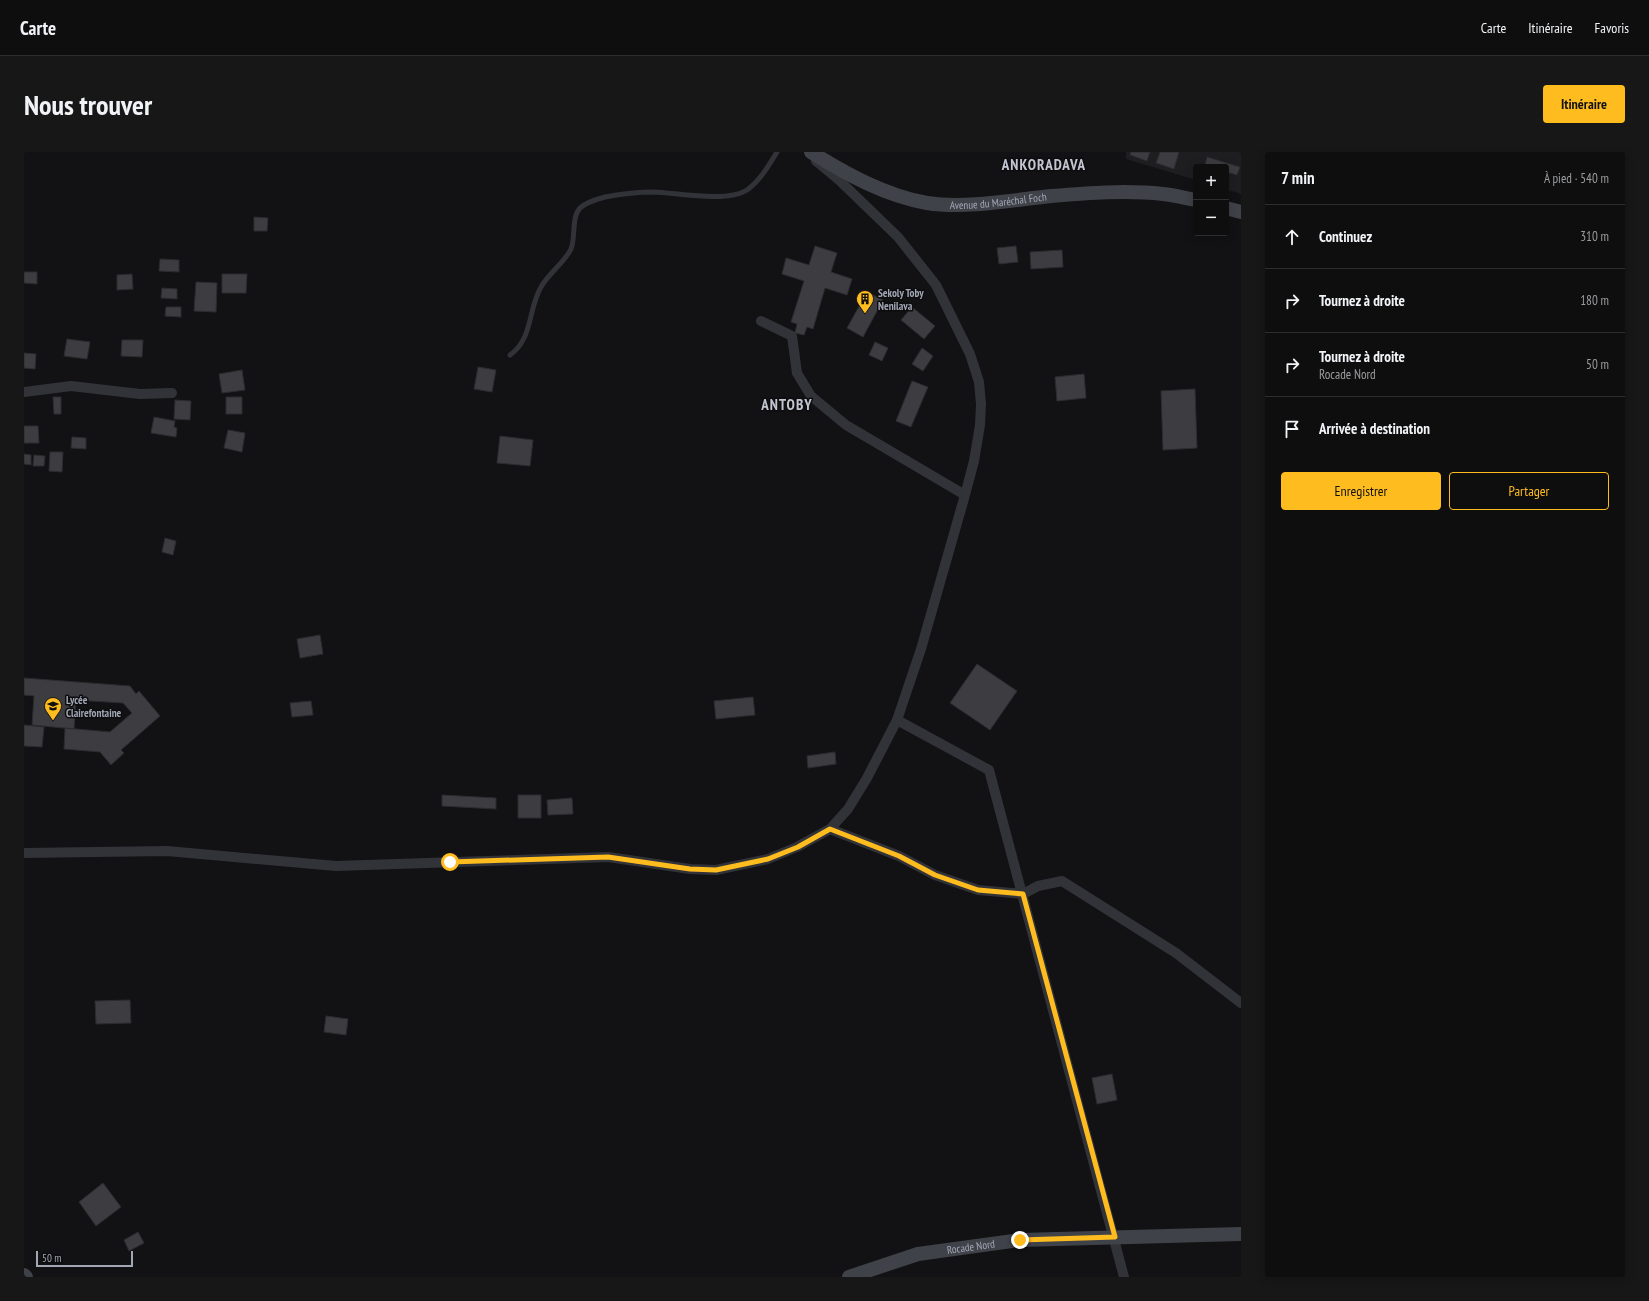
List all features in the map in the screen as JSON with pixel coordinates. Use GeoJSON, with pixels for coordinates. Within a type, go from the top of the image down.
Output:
{"type":"FeatureCollection","features":[{"type":"Feature","properties":{"kind":"main road","name":"Avenue du Maréchal Foch"},"geometry":{"type":"LineString","coordinates":[[811,152],[865,182],[886,191],[927,203],[948,204],[1004,202],[1098,192],[1164,194],[1193,199]]}},
{"type":"Feature","properties":{"kind":"main road"},"geometry":{"type":"LineString","coordinates":[[1229,209],[1241,212]]}},
{"type":"Feature","properties":{"kind":"main road","name":"Rocade Nord"},"geometry":{"type":"LineString","coordinates":[[849,1277],[918,1254],[1020,1240],[1241,1234]]}},
{"type":"Feature","properties":{"kind":"street"},"geometry":{"type":"LineString","coordinates":[[24,853],[166,851],[336,866],[608,857],[690,869],[716,870],[768,859],[798,847],[830,829],[848,809],[867,778],[897,720],[921,649],[965,495],[974,461],[980,425],[981,404],[979,382],[970,354],[959,328],[936,285],[912,253],[839,180],[806,152]]}},
{"type":"Feature","properties":{"kind":"street"},"geometry":{"type":"LineString","coordinates":[[761,321],[792,336],[797,373],[811,396],[846,425],[965,495]]}},
{"type":"Feature","properties":{"kind":"street"},"geometry":{"type":"LineString","coordinates":[[24,392],[71,386],[140,394],[172,393]]}},
{"type":"Feature","properties":{"kind":"street"},"geometry":{"type":"LineString","coordinates":[[897,720],[989,770],[1115,1237],[1124,1277]]}},
{"type":"Feature","properties":{"kind":"street"},"geometry":{"type":"LineString","coordinates":[[830,829],[899,856],[935,875],[978,890],[1023,894],[1038,886],[1062,881],[1176,953],[1241,1004]]}},
{"type":"Feature","properties":{"kind":"lane"},"geometry":{"type":"LineString","coordinates":[[510,355],[521,345],[527,333],[534,304],[541,288],[570,250],[574,241],[576,217],[580,208],[599,198],[631,193],[653,192],[697,196],[738,194],[747,190],[758,181],[777,152]]}},
{"type":"Feature","properties":{"kind":"shaded area"},"geometry":{"type":"Polygon","coordinates":[[[1126,152],[1241,152],[1241,194],[1229,190],[1229,164],[1193,164],[1193,179],[1126,159],[1126,152]]]}},
{"type":"Feature","properties":{"kind":"building"},"geometry":{"type":"Polygon","coordinates":[[[1131,152],[1150,152],[1147,161],[1130,155],[1131,152]]]}},
{"type":"Feature","properties":{"kind":"building"},"geometry":{"type":"Polygon","coordinates":[[[1160,152],[1179,152],[1174,169],[1156,163],[1160,152]]]}},
{"type":"Feature","properties":{"kind":"building"},"geometry":{"type":"Polygon","coordinates":[[[1207,157],[1240,167],[1237,175],[1229,173],[1229,164],[1205,164],[1207,157]]]}},
{"type":"Feature","properties":{"kind":"building"},"geometry":{"type":"Polygon","coordinates":[[[254,217],[268,218],[267,231],[254,231],[254,217]]]}},
{"type":"Feature","properties":{"kind":"building"},"geometry":{"type":"Polygon","coordinates":[[[815,246],[837,253],[831,272],[852,279],[847,295],[825,288],[813,329],[807,327],[804,335],[795,333],[797,324],[791,322],[804,281],[782,274],[786,258],[809,265],[815,246]]]}},
{"type":"Feature","properties":{"kind":"building"},"geometry":{"type":"Polygon","coordinates":[[[1016,246],[1018,262],[999,264],[997,248],[1016,246]]]}},
{"type":"Feature","properties":{"kind":"building"},"geometry":{"type":"Polygon","coordinates":[[[1062,250],[1063,267],[1031,269],[1030,252],[1062,250]]]}},
{"type":"Feature","properties":{"kind":"building"},"geometry":{"type":"Polygon","coordinates":[[[160,259],[179,260],[179,272],[159,271],[160,259]]]}},
{"type":"Feature","properties":{"kind":"building"},"geometry":{"type":"Polygon","coordinates":[[[24,272],[37,272],[37,284],[24,283],[24,272]]]}},
{"type":"Feature","properties":{"kind":"building"},"geometry":{"type":"Polygon","coordinates":[[[132,274],[133,289],[117,290],[117,275],[132,274]]]}},
{"type":"Feature","properties":{"kind":"building"},"geometry":{"type":"Polygon","coordinates":[[[222,274],[247,274],[246,293],[222,293],[222,274]]]}},
{"type":"Feature","properties":{"kind":"building"},"geometry":{"type":"Polygon","coordinates":[[[196,282],[217,283],[216,312],[194,311],[196,282]]]}},
{"type":"Feature","properties":{"kind":"building"},"geometry":{"type":"Polygon","coordinates":[[[162,288],[177,289],[177,299],[161,298],[162,288]]]}},
{"type":"Feature","properties":{"kind":"building","name":"Sekoly Toby Nenilava"},"geometry":{"type":"Polygon","coordinates":[[[867,292],[883,300],[863,337],[847,328],[867,292]]]}},
{"type":"Feature","properties":{"kind":"building"},"geometry":{"type":"Polygon","coordinates":[[[166,307],[181,307],[181,317],[165,316],[166,307]]]}},
{"type":"Feature","properties":{"kind":"building"},"geometry":{"type":"Polygon","coordinates":[[[912,307],[935,326],[924,339],[901,320],[912,307]]]}},
{"type":"Feature","properties":{"kind":"building"},"geometry":{"type":"Polygon","coordinates":[[[67,339],[90,342],[87,359],[64,356],[67,339]]]}},
{"type":"Feature","properties":{"kind":"building"},"geometry":{"type":"Polygon","coordinates":[[[122,340],[143,340],[142,357],[121,356],[122,340]]]}},
{"type":"Feature","properties":{"kind":"building"},"geometry":{"type":"Polygon","coordinates":[[[875,342],[888,348],[882,361],[869,355],[875,342]]]}},
{"type":"Feature","properties":{"kind":"building"},"geometry":{"type":"Polygon","coordinates":[[[922,348],[933,356],[923,371],[912,364],[922,348]]]}},
{"type":"Feature","properties":{"kind":"building"},"geometry":{"type":"Polygon","coordinates":[[[24,353],[36,354],[35,369],[24,368],[24,353]]]}},
{"type":"Feature","properties":{"kind":"building"},"geometry":{"type":"Polygon","coordinates":[[[478,367],[496,370],[492,392],[474,389],[478,367]]]}},
{"type":"Feature","properties":{"kind":"building"},"geometry":{"type":"Polygon","coordinates":[[[242,370],[245,390],[222,393],[219,374],[242,370]]]}},
{"type":"Feature","properties":{"kind":"building"},"geometry":{"type":"Polygon","coordinates":[[[1084,374],[1086,398],[1057,401],[1055,377],[1084,374]]]}},
{"type":"Feature","properties":{"kind":"building"},"geometry":{"type":"Polygon","coordinates":[[[912,381],[928,387],[911,427],[896,421],[912,381]]]}},
{"type":"Feature","properties":{"kind":"building"},"geometry":{"type":"Polygon","coordinates":[[[1195,389],[1197,448],[1163,450],[1161,391],[1195,389]]]}},
{"type":"Feature","properties":{"kind":"building"},"geometry":{"type":"Polygon","coordinates":[[[53,397],[61,397],[61,414],[54,414],[53,397]]]}},
{"type":"Feature","properties":{"kind":"building"},"geometry":{"type":"Polygon","coordinates":[[[226,397],[242,397],[242,414],[226,414],[226,397]]]}},
{"type":"Feature","properties":{"kind":"building"},"geometry":{"type":"Polygon","coordinates":[[[175,400],[191,401],[190,420],[174,419],[175,400]]]}},
{"type":"Feature","properties":{"kind":"building"},"geometry":{"type":"Polygon","coordinates":[[[154,417],[175,421],[174,427],[177,428],[176,437],[151,433],[154,417]]]}},
{"type":"Feature","properties":{"kind":"building"},"geometry":{"type":"Polygon","coordinates":[[[24,426],[38,426],[39,443],[24,443],[24,426]]]}},
{"type":"Feature","properties":{"kind":"building"},"geometry":{"type":"Polygon","coordinates":[[[228,430],[245,433],[242,452],[224,448],[228,430]]]}},
{"type":"Feature","properties":{"kind":"building"},"geometry":{"type":"Polygon","coordinates":[[[500,436],[533,440],[530,466],[497,463],[500,436]]]}},
{"type":"Feature","properties":{"kind":"building"},"geometry":{"type":"Polygon","coordinates":[[[72,437],[86,438],[86,449],[71,448],[72,437]]]}},
{"type":"Feature","properties":{"kind":"building"},"geometry":{"type":"Polygon","coordinates":[[[50,452],[63,452],[62,472],[49,471],[50,452]]]}},
{"type":"Feature","properties":{"kind":"building"},"geometry":{"type":"Polygon","coordinates":[[[24,454],[31,455],[31,465],[24,464],[24,454]]]}},
{"type":"Feature","properties":{"kind":"building"},"geometry":{"type":"Polygon","coordinates":[[[34,455],[45,456],[44,466],[33,466],[34,455]]]}},
{"type":"Feature","properties":{"kind":"building"},"geometry":{"type":"Polygon","coordinates":[[[165,538],[176,541],[173,555],[162,552],[165,538]]]}},
{"type":"Feature","properties":{"kind":"building"},"geometry":{"type":"Polygon","coordinates":[[[320,635],[323,654],[300,658],[297,639],[320,635]]]}},
{"type":"Feature","properties":{"kind":"building"},"geometry":{"type":"Polygon","coordinates":[[[977,664],[1017,691],[990,730],[950,703],[977,664]]]}},
{"type":"Feature","properties":{"kind":"building","name":"Lycée Clairefontaine"},"geometry":{"type":"Polygon","coordinates":[[[24,678],[130,686],[136,694],[139,691],[160,716],[121,750],[124,753],[111,765],[100,752],[64,749],[65,728],[32,725],[34,696],[24,695],[24,678]],[[76,700],[74,729],[110,732],[132,713],[123,703],[76,700]]]}},
{"type":"Feature","properties":{"kind":"building"},"geometry":{"type":"Polygon","coordinates":[[[753,697],[755,715],[716,719],[714,701],[753,697]]]}},
{"type":"Feature","properties":{"kind":"building"},"geometry":{"type":"Polygon","coordinates":[[[311,701],[313,715],[292,717],[290,703],[311,701]]]}},
{"type":"Feature","properties":{"kind":"building","name":"Lycée Clairefontaine"},"geometry":{"type":"Polygon","coordinates":[[[24,725],[44,727],[42,747],[24,746],[24,725]]]}},
{"type":"Feature","properties":{"kind":"building"},"geometry":{"type":"Polygon","coordinates":[[[835,752],[836,764],[808,768],[807,756],[835,752]]]}},
{"type":"Feature","properties":{"kind":"building"},"geometry":{"type":"Polygon","coordinates":[[[442,795],[496,798],[496,809],[442,806],[442,795]]]}},
{"type":"Feature","properties":{"kind":"building"},"geometry":{"type":"Polygon","coordinates":[[[518,795],[541,795],[541,818],[518,818],[518,795]]]}},
{"type":"Feature","properties":{"kind":"building"},"geometry":{"type":"Polygon","coordinates":[[[572,798],[573,814],[548,815],[547,800],[572,798]]]}},
{"type":"Feature","properties":{"kind":"building"},"geometry":{"type":"Polygon","coordinates":[[[130,1000],[131,1023],[96,1024],[95,1001],[130,1000]]]}},
{"type":"Feature","properties":{"kind":"building"},"geometry":{"type":"Polygon","coordinates":[[[326,1016],[348,1019],[346,1035],[324,1032],[326,1016]]]}},
{"type":"Feature","properties":{"kind":"building"},"geometry":{"type":"Polygon","coordinates":[[[1112,1074],[1117,1100],[1097,1104],[1092,1078],[1112,1074]]]}},
{"type":"Feature","properties":{"kind":"building"},"geometry":{"type":"Polygon","coordinates":[[[103,1183],[121,1207],[96,1226],[79,1202],[103,1183]]]}},
{"type":"Feature","properties":{"kind":"building"},"geometry":{"type":"Polygon","coordinates":[[[138,1232],[144,1243],[129,1251],[124,1240],[138,1232]]]}},
{"type":"Feature","properties":{"kind":"place","name":"Sekoly Toby Nenilava"},"geometry":{"type":"Point","coordinates":[865,314]}},
{"type":"Feature","properties":{"kind":"place","name":"Lycée Clairefontaine"},"geometry":{"type":"Point","coordinates":[53,721]}},
{"type":"Feature","properties":{"kind":"district","name":"ANKORADAVA"},"geometry":{"type":"Point","coordinates":[1044,165]}},
{"type":"Feature","properties":{"kind":"district","name":"ANTOBY"},"geometry":{"type":"Point","coordinates":[787,405]}},
{"type":"Feature","properties":{"kind":"route"},"geometry":{"type":"LineString","coordinates":[[450,862],[608,857],[690,869],[716,870],[768,859],[798,847],[830,829],[899,856],[935,875],[978,890],[1023,894],[1115,1237],[1020,1240]]}}]}
